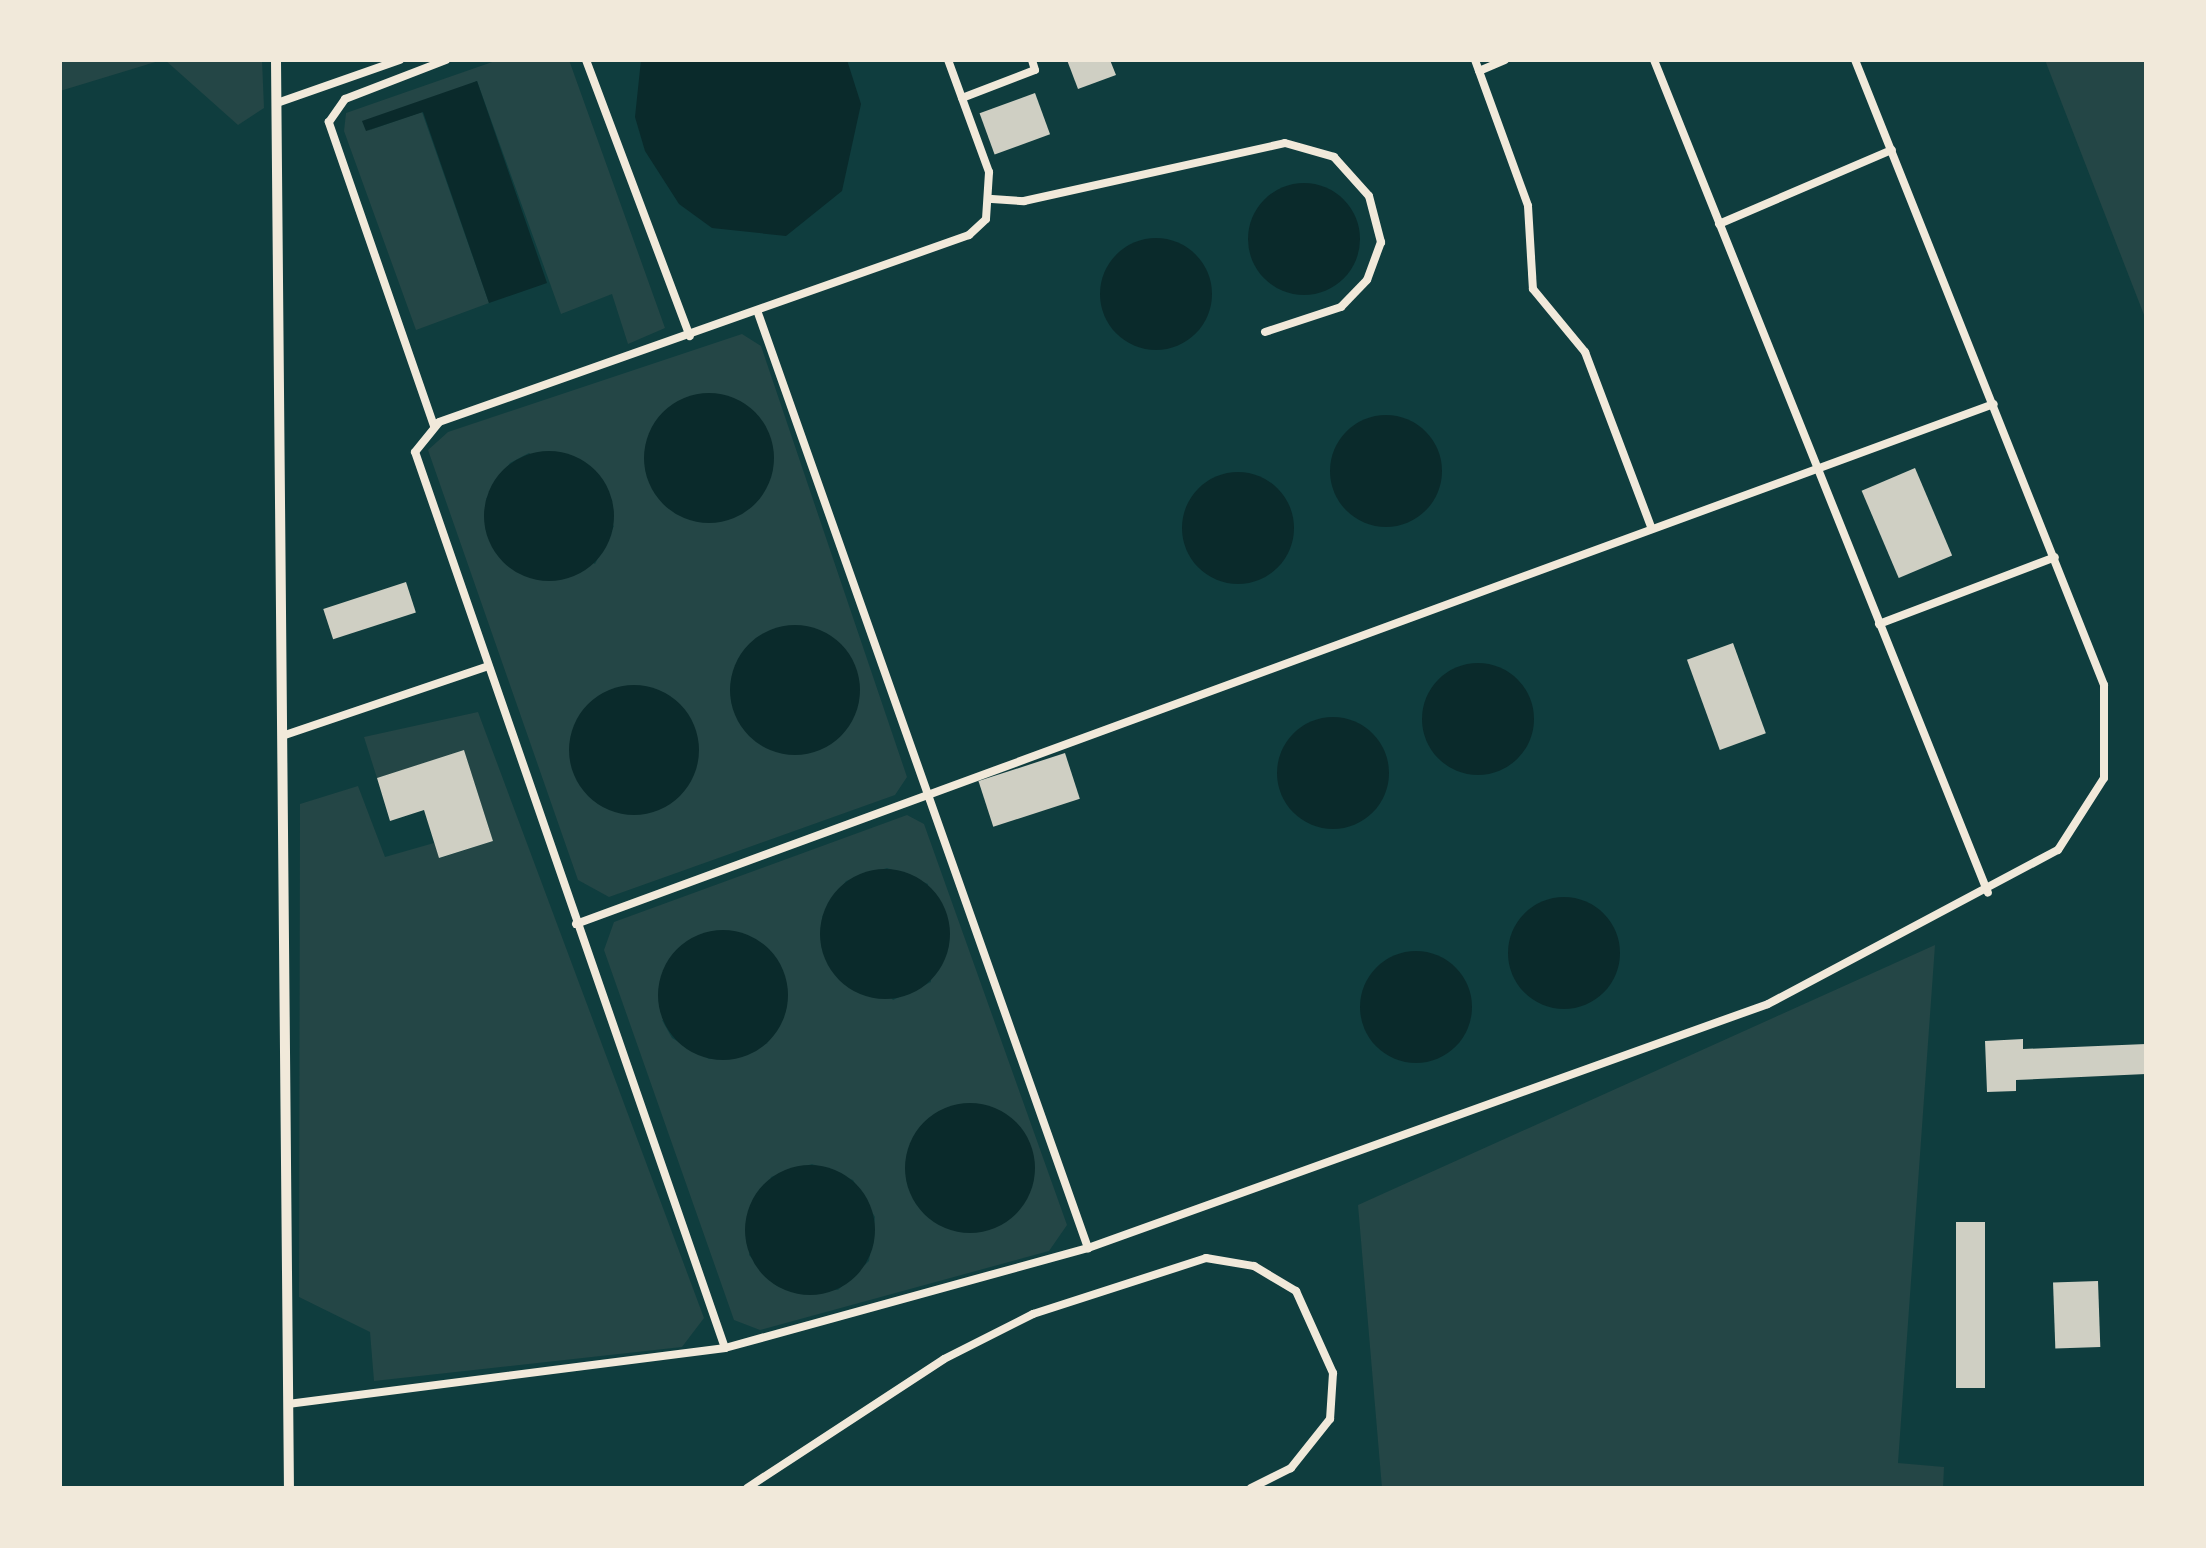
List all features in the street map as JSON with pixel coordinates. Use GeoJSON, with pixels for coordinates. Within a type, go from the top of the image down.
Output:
{"type":"FeatureCollection","features":[{"type":"Feature","properties":{"kind":"street"},"geometry":{"type":"LineString","coordinates":[[276,60],[288,1488]]}},
{"type":"Feature","properties":{"kind":"lane"},"geometry":{"type":"LineString","coordinates":[[276,103],[400,60]]}},
{"type":"Feature","properties":{"kind":"lane"},"geometry":{"type":"LineString","coordinates":[[434,426],[329,122],[345,100],[446,60]]}},
{"type":"Feature","properties":{"kind":"lane"},"geometry":{"type":"LineString","coordinates":[[586,60],[690,336]]}},
{"type":"Feature","properties":{"kind":"lane"},"geometry":{"type":"LineString","coordinates":[[725,1348],[417,472],[415,452],[434,426],[945,249],[986,219],[992,199],[948,60]]}},
{"type":"Feature","properties":{"kind":"lane"},"geometry":{"type":"LineString","coordinates":[[962,98],[1036,70],[1032,60]]}},
{"type":"Feature","properties":{"kind":"lane"},"geometry":{"type":"LineString","coordinates":[[1475,60],[1528,206],[1533,289],[1585,352],[1652,530]]}},
{"type":"Feature","properties":{"kind":"lane"},"geometry":{"type":"LineString","coordinates":[[1479,70],[1505,60]]}},
{"type":"Feature","properties":{"kind":"lane"},"geometry":{"type":"LineString","coordinates":[[1654,60],[1988,893]]}},
{"type":"Feature","properties":{"kind":"lane"},"geometry":{"type":"LineString","coordinates":[[288,1404],[725,1348],[1088,1248],[1768,1004],[1988,893],[2058,850],[2104,778],[2111,713],[2056,557],[1856,60]]}},
{"type":"Feature","properties":{"kind":"lane"},"geometry":{"type":"LineString","coordinates":[[992,199],[1024,201],[1285,142],[1334,157],[1369,196],[1380,242],[1367,280],[1341,307],[1265,332]]}},
{"type":"Feature","properties":{"kind":"lane"},"geometry":{"type":"LineString","coordinates":[[1719,224],[1892,150]]}},
{"type":"Feature","properties":{"kind":"lane"},"geometry":{"type":"LineString","coordinates":[[758,313],[924,796],[1088,1248]]}},
{"type":"Feature","properties":{"kind":"lane"},"geometry":{"type":"LineString","coordinates":[[576,924],[1994,404]]}},
{"type":"Feature","properties":{"kind":"lane"},"geometry":{"type":"LineString","coordinates":[[1879,624],[2056,557]]}},
{"type":"Feature","properties":{"kind":"lane"},"geometry":{"type":"LineString","coordinates":[[282,736],[486,666]]}},
{"type":"Feature","properties":{"kind":"lane"},"geometry":{"type":"LineString","coordinates":[[746,1488],[944,1359],[1034,1314],[1206,1258],[1254,1266],[1296,1292],[1333,1373],[1330,1419],[1291,1468],[1251,1488]]}},
{"type":"Feature","properties":{"kind":"shaded area"},"geometry":{"type":"Polygon","coordinates":[[[60,60],[162,60],[60,91],[60,60]]]}},
{"type":"Feature","properties":{"kind":"shaded area"},"geometry":{"type":"Polygon","coordinates":[[[165,60],[262,60],[264,108],[238,125],[165,60]]]}},
{"type":"Feature","properties":{"kind":"shaded area"},"geometry":{"type":"Polygon","coordinates":[[[498,60],[569,60],[665,328],[628,344],[612,294],[561,314],[477,81],[367,131],[422,112],[489,303],[416,330],[344,131],[346,113],[498,60]]]}},
{"type":"Feature","properties":{"kind":"shaded area"},"geometry":{"type":"Polygon","coordinates":[[[641,60],[847,60],[861,104],[842,191],[786,236],[712,228],[679,204],[645,151],[635,117],[641,60]]]}},
{"type":"Feature","properties":{"kind":"shaded area"},"geometry":{"type":"Polygon","coordinates":[[[2045,60],[2146,60],[2146,320],[2045,60]]]}},
{"type":"Feature","properties":{"kind":"shaded area"},"geometry":{"type":"Polygon","coordinates":[[[477,81],[547,283],[489,303],[423,112],[366,131],[362,121],[477,81]]]}},
{"type":"Feature","properties":{"kind":"shaded area"},"geometry":{"type":"Polygon","coordinates":[[[1304,183],[1326,187],[1344,199],[1356,217],[1360,239],[1356,261],[1344,279],[1326,291],[1304,295],[1282,291],[1264,279],[1252,261],[1248,239],[1252,217],[1264,199],[1282,187],[1304,183]]]}},
{"type":"Feature","properties":{"kind":"shaded area"},"geometry":{"type":"Polygon","coordinates":[[[1156,238],[1178,242],[1196,254],[1208,272],[1212,294],[1208,316],[1196,334],[1178,346],[1156,350],[1134,346],[1116,334],[1104,316],[1100,294],[1104,272],[1116,254],[1134,242],[1156,238]]]}},
{"type":"Feature","properties":{"kind":"shaded area"},"geometry":{"type":"Polygon","coordinates":[[[742,334],[761,346],[907,777],[895,795],[609,897],[578,880],[428,450],[448,432],[742,334]],[[529,453],[510,463],[486,499],[595,564],[614,526],[529,453]]]}},
{"type":"Feature","properties":{"kind":"shaded area"},"geometry":{"type":"Polygon","coordinates":[[[709,393],[734,398],[755,412],[769,433],[774,458],[769,483],[755,504],[734,518],[709,523],[684,518],[663,504],[649,483],[644,458],[649,433],[663,412],[684,398],[709,393]]]}},
{"type":"Feature","properties":{"kind":"shaded area"},"geometry":{"type":"Polygon","coordinates":[[[1386,415],[1408,419],[1426,431],[1438,449],[1442,471],[1438,493],[1426,511],[1408,523],[1386,527],[1364,523],[1346,511],[1334,493],[1330,471],[1334,449],[1346,431],[1364,419],[1386,415]]]}},
{"type":"Feature","properties":{"kind":"shaded area"},"geometry":{"type":"Polygon","coordinates":[[[549,451],[574,456],[595,470],[609,491],[614,516],[609,541],[595,562],[574,576],[549,581],[524,576],[503,562],[489,541],[484,516],[489,491],[503,470],[524,456],[549,451]]]}},
{"type":"Feature","properties":{"kind":"shaded area"},"geometry":{"type":"Polygon","coordinates":[[[1238,472],[1260,476],[1278,488],[1290,506],[1294,528],[1290,550],[1278,568],[1260,580],[1238,584],[1216,580],[1198,568],[1186,550],[1182,528],[1186,506],[1198,488],[1216,476],[1238,472]]]}},
{"type":"Feature","properties":{"kind":"shaded area"},"geometry":{"type":"Polygon","coordinates":[[[795,625],[820,630],[841,644],[855,665],[860,690],[855,715],[841,736],[820,750],[795,755],[770,750],[749,736],[735,715],[730,690],[735,665],[749,644],[770,630],[795,625]]]}},
{"type":"Feature","properties":{"kind":"shaded area"},"geometry":{"type":"Polygon","coordinates":[[[1478,663],[1500,667],[1518,679],[1530,697],[1534,719],[1530,741],[1518,759],[1500,771],[1478,775],[1456,771],[1438,759],[1426,741],[1422,719],[1426,697],[1438,679],[1456,667],[1478,663]]]}},
{"type":"Feature","properties":{"kind":"shaded area"},"geometry":{"type":"Polygon","coordinates":[[[634,685],[659,690],[680,704],[694,725],[699,750],[694,775],[680,796],[659,810],[634,815],[609,810],[588,796],[574,775],[569,750],[574,725],[588,704],[609,690],[634,685]]]}},
{"type":"Feature","properties":{"kind":"shaded area"},"geometry":{"type":"Polygon","coordinates":[[[478,712],[704,1318],[682,1347],[374,1381],[370,1332],[299,1297],[300,804],[358,786],[385,857],[434,843],[440,858],[493,841],[464,751],[377,778],[364,737],[478,712]]]}},
{"type":"Feature","properties":{"kind":"shaded area"},"geometry":{"type":"Polygon","coordinates":[[[1333,717],[1355,721],[1373,733],[1385,751],[1389,773],[1385,795],[1373,813],[1355,825],[1333,829],[1311,825],[1293,813],[1281,795],[1277,773],[1281,751],[1293,733],[1311,721],[1333,717]]]}},
{"type":"Feature","properties":{"kind":"shaded area"},"geometry":{"type":"Polygon","coordinates":[[[907,815],[924,824],[1067,1225],[1049,1251],[760,1330],[734,1320],[604,950],[614,922],[907,815]],[[887,868],[846,881],[822,917],[893,1000],[931,982],[928,884],[887,868]],[[662,1020],[672,1038],[709,1059],[768,1043],[662,1020]],[[812,1164],[771,1177],[749,1255],[777,1286],[838,1290],[869,1261],[875,1217],[853,1180],[812,1164]]]}},
{"type":"Feature","properties":{"kind":"shaded area"},"geometry":{"type":"Polygon","coordinates":[[[885,869],[910,874],[931,888],[945,909],[950,934],[945,959],[931,980],[910,994],[885,999],[860,994],[839,980],[825,959],[820,934],[825,909],[839,888],[860,874],[885,869]]]}},
{"type":"Feature","properties":{"kind":"shaded area"},"geometry":{"type":"Polygon","coordinates":[[[1564,897],[1586,901],[1604,913],[1616,931],[1620,953],[1616,975],[1604,993],[1586,1005],[1564,1009],[1542,1005],[1524,993],[1512,975],[1508,953],[1512,931],[1524,913],[1542,901],[1564,897]]]}},
{"type":"Feature","properties":{"kind":"shaded area"},"geometry":{"type":"Polygon","coordinates":[[[723,930],[748,935],[769,949],[783,970],[788,995],[783,1020],[769,1041],[748,1055],[723,1060],[698,1055],[677,1041],[663,1020],[658,995],[663,970],[677,949],[698,935],[723,930]]]}},
{"type":"Feature","properties":{"kind":"shaded area"},"geometry":{"type":"Polygon","coordinates":[[[1935,945],[1898,1463],[1944,1467],[1943,1488],[1382,1488],[1358,1205],[1935,945]]]}},
{"type":"Feature","properties":{"kind":"shaded area"},"geometry":{"type":"Polygon","coordinates":[[[1416,951],[1438,955],[1456,967],[1468,985],[1472,1007],[1468,1029],[1456,1047],[1438,1059],[1416,1063],[1394,1059],[1376,1047],[1364,1029],[1360,1007],[1364,985],[1376,967],[1394,955],[1416,951]]]}},
{"type":"Feature","properties":{"kind":"shaded area"},"geometry":{"type":"Polygon","coordinates":[[[970,1103],[995,1108],[1016,1122],[1030,1143],[1035,1168],[1030,1193],[1016,1214],[995,1228],[970,1233],[945,1228],[924,1214],[910,1193],[905,1168],[910,1143],[924,1122],[945,1108],[970,1103]]]}},
{"type":"Feature","properties":{"kind":"shaded area"},"geometry":{"type":"Polygon","coordinates":[[[810,1165],[835,1170],[856,1184],[870,1205],[875,1230],[870,1255],[856,1276],[835,1290],[810,1295],[785,1290],[764,1276],[750,1255],[745,1230],[750,1205],[764,1184],[785,1170],[810,1165]]]}},
{"type":"Feature","properties":{"kind":"building"},"geometry":{"type":"Polygon","coordinates":[[[1067,60],[1110,60],[1116,75],[1078,89],[1067,60]]]}},
{"type":"Feature","properties":{"kind":"building"},"geometry":{"type":"Polygon","coordinates":[[[1035,93],[1050,134],[995,155],[980,113],[1035,93]]]}},
{"type":"Feature","properties":{"kind":"building"},"geometry":{"type":"Polygon","coordinates":[[[1915,468],[1952,555],[1899,578],[1862,491],[1915,468]]]}},
{"type":"Feature","properties":{"kind":"building"},"geometry":{"type":"Polygon","coordinates":[[[406,582],[416,612],[333,639],[323,609],[406,582]]]}},
{"type":"Feature","properties":{"kind":"building"},"geometry":{"type":"Polygon","coordinates":[[[1733,643],[1766,733],[1720,750],[1687,660],[1733,643]]]}},
{"type":"Feature","properties":{"kind":"building"},"geometry":{"type":"Polygon","coordinates":[[[464,750],[493,841],[439,858],[424,810],[390,821],[377,778],[464,750]]]}},
{"type":"Feature","properties":{"kind":"building"},"geometry":{"type":"Polygon","coordinates":[[[1065,753],[1080,799],[993,827],[978,781],[1065,753]]]}},
{"type":"Feature","properties":{"kind":"building"},"geometry":{"type":"Polygon","coordinates":[[[2023,1039],[2023,1049],[2146,1044],[2146,1074],[2016,1080],[2016,1091],[1987,1092],[1985,1041],[2023,1039]]]}},
{"type":"Feature","properties":{"kind":"building"},"geometry":{"type":"Polygon","coordinates":[[[1956,1222],[1985,1222],[1985,1388],[1956,1388],[1956,1222]]]}},
{"type":"Feature","properties":{"kind":"building"},"geometry":{"type":"Polygon","coordinates":[[[2098,1281],[2100,1347],[2055,1349],[2053,1283],[2098,1281]]]}}]}
